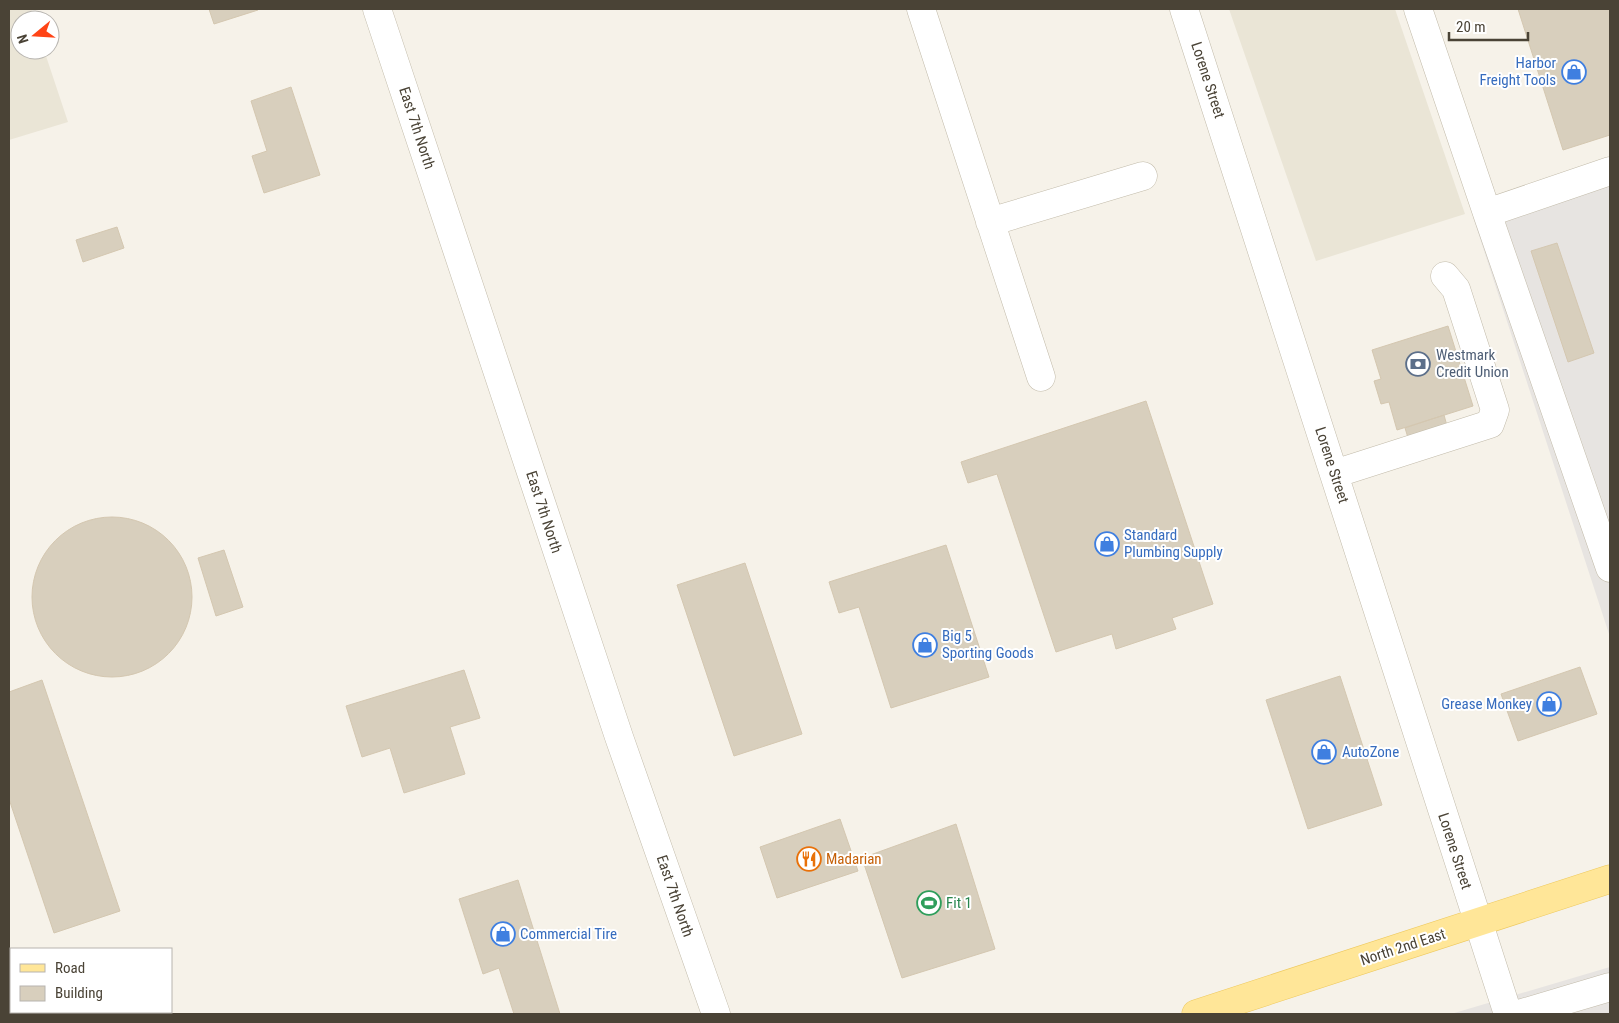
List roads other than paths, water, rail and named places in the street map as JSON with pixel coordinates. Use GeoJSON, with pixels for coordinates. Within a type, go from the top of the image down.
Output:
{"type":"FeatureCollection","features":[{"type":"Feature","properties":{"kind":"main road","name":"North 2nd East"},"geometry":{"type":"LineString","coordinates":[[1196,1014],[1610,879]]}},
{"type":"Feature","properties":{"kind":"street","name":"East 7th North"},"geometry":{"type":"LineString","coordinates":[[377,9],[619,736],[716,1014]]}},
{"type":"Feature","properties":{"kind":"street"},"geometry":{"type":"LineString","coordinates":[[921,9],[1041,377]]}},
{"type":"Feature","properties":{"kind":"street","name":"Lorene Street"},"geometry":{"type":"LineString","coordinates":[[1184,9],[1508,1014]]}},
{"type":"Feature","properties":{"kind":"street"},"geometry":{"type":"LineString","coordinates":[[1418,9],[1486,213],[1610,568]]}},
{"type":"Feature","properties":{"kind":"street"},"geometry":{"type":"LineString","coordinates":[[1486,213],[1610,171]]}},
{"type":"Feature","properties":{"kind":"street"},"geometry":{"type":"LineString","coordinates":[[990,222],[1143,176]]}},
{"type":"Feature","properties":{"kind":"street"},"geometry":{"type":"LineString","coordinates":[[1334,474],[1490,424],[1495,410],[1456,289],[1445,276]]}},
{"type":"Feature","properties":{"kind":"street"},"geometry":{"type":"LineString","coordinates":[[1519,1014],[1610,987]]}},
{"type":"Feature","properties":{"kind":"place","name":"Harbor Freight Tools"},"geometry":{"type":"Point","coordinates":[1574,72]}},
{"type":"Feature","properties":{"kind":"place","name":"Westmark Credit Union"},"geometry":{"type":"Point","coordinates":[1418,364]}},
{"type":"Feature","properties":{"kind":"place","name":"Standard Plumbing Supply"},"geometry":{"type":"Point","coordinates":[1107,544]}},
{"type":"Feature","properties":{"kind":"place","name":"Big 5 Sporting Goods"},"geometry":{"type":"Point","coordinates":[925,645]}},
{"type":"Feature","properties":{"kind":"place","name":"Grease Monkey"},"geometry":{"type":"Point","coordinates":[1549,704]}},
{"type":"Feature","properties":{"kind":"place","name":"AutoZone"},"geometry":{"type":"Point","coordinates":[1324,752]}},
{"type":"Feature","properties":{"kind":"place","name":"Madarian"},"geometry":{"type":"Point","coordinates":[809,859]}},
{"type":"Feature","properties":{"kind":"place","name":"Fit 1"},"geometry":{"type":"Point","coordinates":[929,903]}},
{"type":"Feature","properties":{"kind":"place","name":"Commercial Tire"},"geometry":{"type":"Point","coordinates":[503,934]}}]}
